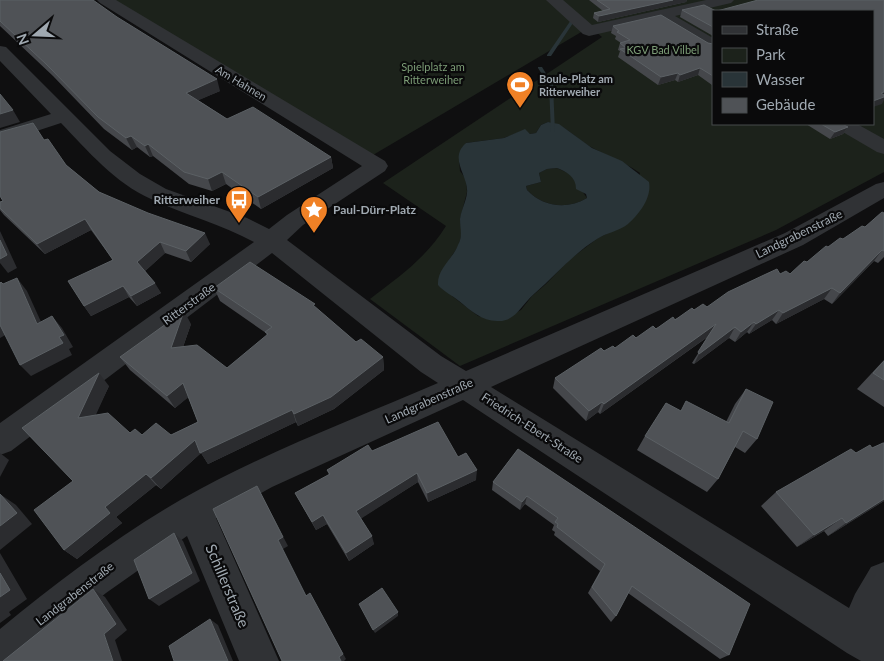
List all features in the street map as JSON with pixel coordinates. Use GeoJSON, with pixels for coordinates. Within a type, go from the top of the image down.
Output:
{"type":"FeatureCollection","features":[{"type":"Feature","properties":{"kind":"street","name":"Am Hahnen"},"geometry":{"type":"LineString","coordinates":[[105,0],[377,166]]}},
{"type":"Feature","properties":{"kind":"street"},"geometry":{"type":"LineString","coordinates":[[554,0],[589,31],[726,0]]}},
{"type":"Feature","properties":{"kind":"street"},"geometry":{"type":"LineString","coordinates":[[662,15],[712,44]]}},
{"type":"Feature","properties":{"kind":"street","name":"Friedrich-Ebert-Straße"},"geometry":{"type":"LineString","coordinates":[[0,51],[114,165],[140,184],[158,194],[239,224],[272,241],[431,364],[872,646]]}},
{"type":"Feature","properties":{"kind":"street"},"geometry":{"type":"LineString","coordinates":[[0,137],[63,116]]}},
{"type":"Feature","properties":{"kind":"street"},"geometry":{"type":"LineString","coordinates":[[845,125],[884,148]]}},
{"type":"Feature","properties":{"kind":"street","name":"Ritterstraße"},"geometry":{"type":"LineString","coordinates":[[0,441],[272,241],[295,220],[377,166]]}},
{"type":"Feature","properties":{"kind":"street","name":"Landgrabenstraße"},"geometry":{"type":"LineString","coordinates":[[0,654],[126,554],[192,512],[260,476],[794,239],[884,189]]}},
{"type":"Feature","properties":{"kind":"street","name":"Schillerstraße"},"geometry":{"type":"LineString","coordinates":[[192,512],[204,531],[259,661]]}},
{"type":"Feature","properties":{"kind":"street"},"geometry":{"type":"LineString","coordinates":[[872,646],[868,607],[884,580]]}},
{"type":"Feature","properties":{"kind":"green space","name":"Spielplatz am Ritterweiher"},"geometry":{"type":"Polygon","coordinates":[[[113,0],[547,0],[583,31],[373,155],[113,0]]]}},
{"type":"Feature","properties":{"kind":"green space","name":"KGV Bad Vilbel"},"geometry":{"type":"Polygon","coordinates":[[[559,0],[884,0],[884,172],[776,230],[460,366],[370,299],[421,258],[446,226],[383,183],[602,37],[559,0]],[[548,122],[541,125],[536,133],[530,134],[524,130],[504,138],[466,143],[461,151],[459,160],[460,171],[466,179],[467,192],[460,219],[462,231],[459,245],[449,260],[452,296],[478,316],[499,321],[521,310],[532,296],[569,260],[598,238],[627,224],[640,173],[591,147],[565,129],[548,122]]]}},
{"type":"Feature","properties":{"kind":"green space"},"geometry":{"type":"Polygon","coordinates":[[[557,168],[570,174],[587,198],[571,204],[556,205],[540,200],[527,190],[526,186],[541,182],[539,173],[547,169],[557,168]]]}},
{"type":"Feature","properties":{"kind":"water"},"geometry":{"type":"Polygon","coordinates":[[[548,122],[559,124],[592,148],[622,161],[649,182],[649,194],[640,211],[628,224],[601,237],[580,251],[514,315],[505,320],[488,320],[473,312],[438,285],[442,269],[460,242],[460,219],[466,200],[467,187],[459,155],[466,143],[504,138],[525,129],[530,134],[536,133],[541,125],[548,122]],[[557,168],[547,169],[539,173],[541,182],[526,186],[527,190],[540,200],[556,205],[571,204],[587,198],[586,194],[576,189],[576,185],[570,175],[557,168]]]}},
{"type":"Feature","properties":{"kind":"building"},"geometry":{"type":"Polygon","coordinates":[[[0,0],[93,0],[217,79],[186,93],[227,119],[253,107],[331,157],[258,197],[222,172],[208,179],[184,172],[148,144],[145,146],[131,136],[126,138],[98,117],[0,21],[0,0]]]}},
{"type":"Feature","properties":{"kind":"building"},"geometry":{"type":"Polygon","coordinates":[[[597,0],[673,0],[599,16],[594,13],[610,9],[597,0]]]}},
{"type":"Feature","properties":{"kind":"building"},"geometry":{"type":"Polygon","coordinates":[[[758,0],[884,0],[884,92],[881,93],[884,97],[874,101],[874,10],[721,10],[758,0]]]}},
{"type":"Feature","properties":{"kind":"building"},"geometry":{"type":"Polygon","coordinates":[[[704,5],[714,10],[712,10],[712,26],[682,10],[704,5]]]}},
{"type":"Feature","properties":{"kind":"building"},"geometry":{"type":"Polygon","coordinates":[[[661,15],[712,44],[712,75],[700,68],[680,75],[678,73],[661,77],[620,49],[626,48],[620,43],[630,40],[617,32],[619,31],[613,26],[661,15]]]}},
{"type":"Feature","properties":{"kind":"building"},"geometry":{"type":"Polygon","coordinates":[[[0,94],[13,110],[0,114],[0,94]]]}},
{"type":"Feature","properties":{"kind":"building"},"geometry":{"type":"Polygon","coordinates":[[[33,123],[44,140],[48,139],[66,165],[99,192],[148,213],[205,233],[186,251],[160,242],[137,262],[155,283],[131,296],[123,286],[84,306],[68,281],[113,260],[85,219],[37,244],[0,208],[0,202],[3,201],[0,196],[0,132],[33,123]]]}},
{"type":"Feature","properties":{"kind":"building"},"geometry":{"type":"Polygon","coordinates":[[[823,125],[844,125],[848,127],[835,132],[823,125]]]}},
{"type":"Feature","properties":{"kind":"building"},"geometry":{"type":"Polygon","coordinates":[[[882,212],[884,213],[884,251],[882,250],[840,293],[832,288],[783,313],[779,310],[756,324],[754,322],[741,332],[735,327],[699,354],[698,352],[716,324],[604,404],[602,402],[589,411],[555,378],[601,348],[604,351],[613,346],[615,348],[633,335],[636,338],[653,326],[656,329],[673,317],[675,320],[692,308],[694,310],[703,304],[707,307],[728,292],[777,269],[780,274],[786,271],[790,274],[804,261],[807,262],[826,246],[828,247],[840,238],[843,239],[862,226],[865,227],[882,212]]]}},
{"type":"Feature","properties":{"kind":"building"},"geometry":{"type":"Polygon","coordinates":[[[0,240],[7,255],[0,259],[0,240]]]}},
{"type":"Feature","properties":{"kind":"building"},"geometry":{"type":"Polygon","coordinates":[[[250,262],[315,304],[313,305],[356,342],[361,339],[383,357],[331,397],[294,414],[292,410],[200,453],[195,440],[151,478],[146,474],[105,507],[110,513],[64,550],[34,510],[73,481],[22,428],[99,373],[78,418],[108,413],[130,433],[135,429],[142,435],[156,423],[171,435],[198,422],[183,383],[167,396],[120,357],[184,311],[171,348],[197,345],[227,368],[268,334],[265,332],[272,327],[214,288],[250,262]]]}},
{"type":"Feature","properties":{"kind":"building"},"geometry":{"type":"Polygon","coordinates":[[[17,278],[37,324],[52,316],[64,335],[59,337],[63,343],[20,365],[0,325],[0,283],[3,284],[17,278]]]}},
{"type":"Feature","properties":{"kind":"building"},"geometry":{"type":"Polygon","coordinates":[[[884,361],[884,380],[873,373],[884,361]]]}},
{"type":"Feature","properties":{"kind":"building"},"geometry":{"type":"Polygon","coordinates":[[[746,389],[773,402],[757,439],[743,431],[718,479],[645,436],[666,403],[681,411],[686,401],[729,423],[746,389]]]}},
{"type":"Feature","properties":{"kind":"building"},"geometry":{"type":"Polygon","coordinates":[[[438,422],[458,457],[466,453],[477,470],[427,493],[417,473],[356,511],[372,536],[346,553],[323,515],[312,522],[295,493],[330,474],[327,470],[368,445],[372,451],[438,422]]]}},
{"type":"Feature","properties":{"kind":"building"},"geometry":{"type":"Polygon","coordinates":[[[883,443],[884,499],[846,523],[842,518],[814,535],[776,492],[851,449],[856,453],[870,445],[872,448],[883,443]]]}},
{"type":"Feature","properties":{"kind":"building"},"geometry":{"type":"Polygon","coordinates":[[[518,449],[750,604],[729,655],[632,586],[616,616],[592,587],[605,564],[557,527],[558,524],[555,522],[558,518],[527,496],[522,502],[493,482],[518,449]]]}},
{"type":"Feature","properties":{"kind":"building"},"geometry":{"type":"Polygon","coordinates":[[[257,486],[283,537],[278,540],[306,596],[310,593],[343,654],[339,657],[341,661],[282,661],[213,509],[257,486]]]}},
{"type":"Feature","properties":{"kind":"building"},"geometry":{"type":"Polygon","coordinates":[[[0,494],[17,513],[0,526],[0,494]]]}},
{"type":"Feature","properties":{"kind":"building"},"geometry":{"type":"Polygon","coordinates":[[[174,533],[192,573],[149,599],[134,560],[174,533]]]}},
{"type":"Feature","properties":{"kind":"building"},"geometry":{"type":"Polygon","coordinates":[[[0,573],[10,590],[0,597],[0,573]]]}},
{"type":"Feature","properties":{"kind":"building"},"geometry":{"type":"Polygon","coordinates":[[[382,588],[398,612],[373,630],[359,604],[382,588]]]}},
{"type":"Feature","properties":{"kind":"building"},"geometry":{"type":"Polygon","coordinates":[[[93,589],[116,624],[104,634],[113,661],[3,661],[93,589]]]}},
{"type":"Feature","properties":{"kind":"building"},"geometry":{"type":"Polygon","coordinates":[[[210,619],[228,661],[174,661],[169,646],[210,619]]]}},
{"type":"Feature","properties":{"kind":"waterway"},"geometry":{"type":"LineString","coordinates":[[549,55],[573,20],[569,17]]}},
{"type":"Feature","properties":{"kind":"waterway"},"geometry":{"type":"LineString","coordinates":[[540,68],[551,85],[553,132]]}},
{"type":"Feature","properties":{"kind":"place","name":"Boule-Platz am Ritterweiher"},"geometry":{"type":"Point","coordinates":[520,109]}},
{"type":"Feature","properties":{"kind":"place","name":"Ritterweiher"},"geometry":{"type":"Point","coordinates":[239,224]}},
{"type":"Feature","properties":{"kind":"place","name":"Paul-Dürr-Platz"},"geometry":{"type":"Point","coordinates":[314,234]}}]}
